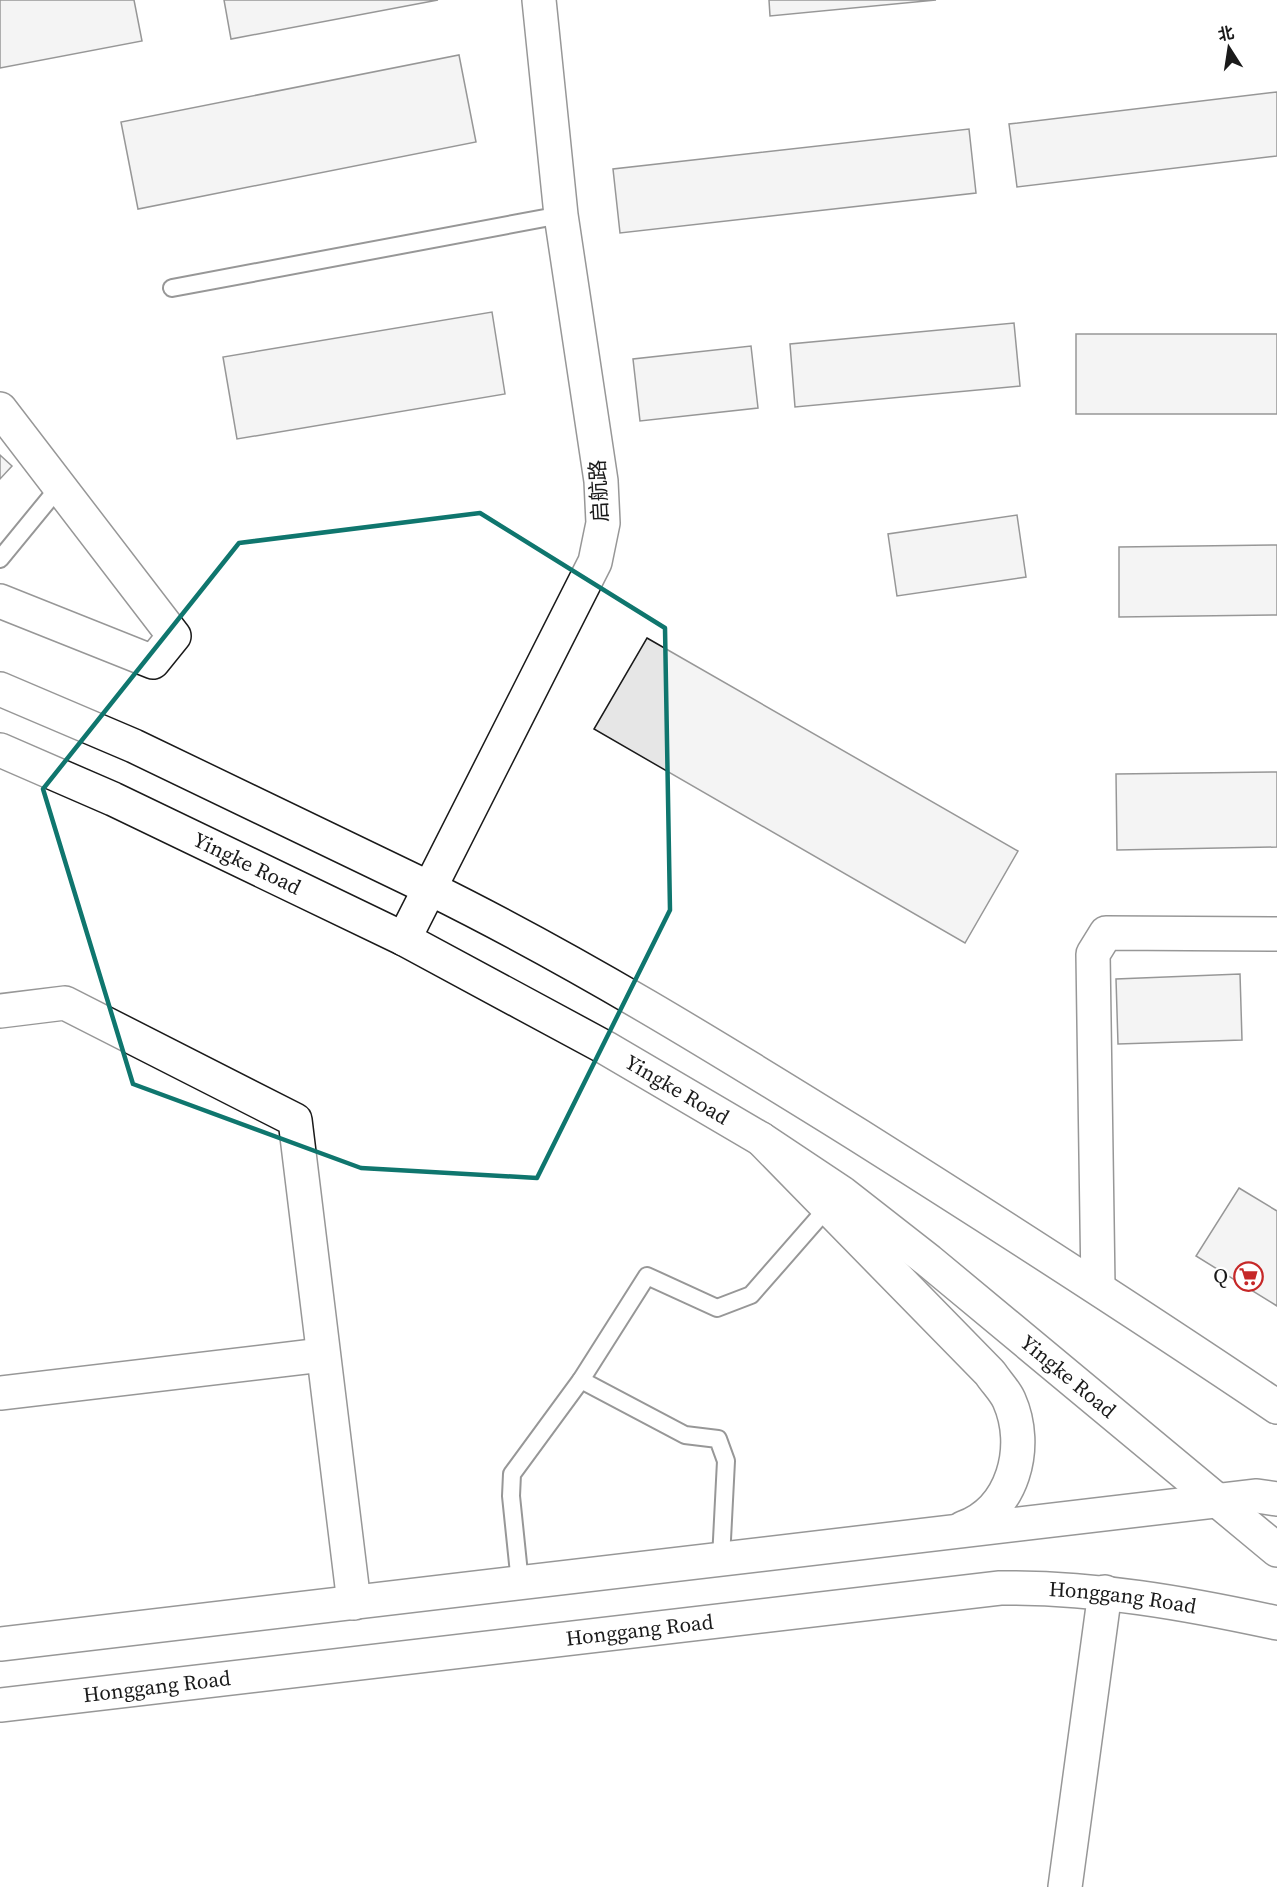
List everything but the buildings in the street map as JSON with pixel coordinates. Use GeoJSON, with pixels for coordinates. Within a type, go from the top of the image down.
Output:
{"type":"FeatureCollection","features":[{"type":"Feature","properties":{"kind":"main road","name":"启航路"},"geometry":{"type":"LineString","coordinates":[[404,939],[595,562],[603,523],[601,481],[561,215],[539,0]]}},
{"type":"Feature","properties":{"kind":"main road"},"geometry":{"type":"LineString","coordinates":[[0,410],[174,636],[153,662],[0,601]]}},
{"type":"Feature","properties":{"kind":"main road"},"geometry":{"type":"LineString","coordinates":[[0,689],[134,746],[475,911],[667,1019],[795,1096],[1098,1287],[1277,1407]]}},
{"type":"Feature","properties":{"kind":"main road","name":"Yingke Road"},"geometry":{"type":"LineString","coordinates":[[0,750],[113,799],[404,939],[606,1048],[761,1139],[842,1193],[921,1254],[1277,1550]]}},
{"type":"Feature","properties":{"kind":"main road"},"geometry":{"type":"LineString","coordinates":[[1098,1287],[1093,954],[1106,933],[1277,934]]}},
{"type":"Feature","properties":{"kind":"main road"},"geometry":{"type":"LineString","coordinates":[[0,1011],[65,1003],[295,1120],[354,1603]]}},
{"type":"Feature","properties":{"kind":"main road"},"geometry":{"type":"LineString","coordinates":[[761,1139],[990,1373],[1008,1399],[1017,1428],[1018,1454],[1010,1483],[997,1506],[979,1522],[952,1532]]}},
{"type":"Feature","properties":{"kind":"main road"},"geometry":{"type":"LineString","coordinates":[[0,1393],[322,1355]]}},
{"type":"Feature","properties":{"kind":"main road"},"geometry":{"type":"LineString","coordinates":[[0,1644],[1257,1496],[1277,1499]]}},
{"type":"Feature","properties":{"kind":"main road","name":"Honggang Road"},"geometry":{"type":"LineString","coordinates":[[0,1705],[1000,1588],[1105,1592],[1203,1607],[1277,1623]]}},
{"type":"Feature","properties":{"kind":"main road"},"geometry":{"type":"LineString","coordinates":[[1065,1887],[1105,1592]]}},
{"type":"Feature","properties":{"kind":"lane"},"geometry":{"type":"LineString","coordinates":[[172,288],[561,215]]}},
{"type":"Feature","properties":{"kind":"lane"},"geometry":{"type":"LineString","coordinates":[[0,559],[59,487]]}},
{"type":"Feature","properties":{"kind":"lane"},"geometry":{"type":"LineString","coordinates":[[520,1583],[511,1496],[512,1474],[581,1380],[647,1276],[717,1308],[751,1295],[828,1207]]}},
{"type":"Feature","properties":{"kind":"lane"},"geometry":{"type":"LineString","coordinates":[[581,1380],[685,1435],[718,1439],[726,1461],[721,1559]]}},
{"type":"Feature","properties":{"kind":"highlighted area"},"geometry":{"type":"Polygon","coordinates":[[[480,513],[665,628],[670,910],[537,1178],[361,1168],[133,1084],[43,789],[239,543],[480,513]]]}},
{"type":"Feature","properties":{"kind":"place","name":"Q"},"geometry":{"type":"Point","coordinates":[1249,1276]}}]}
